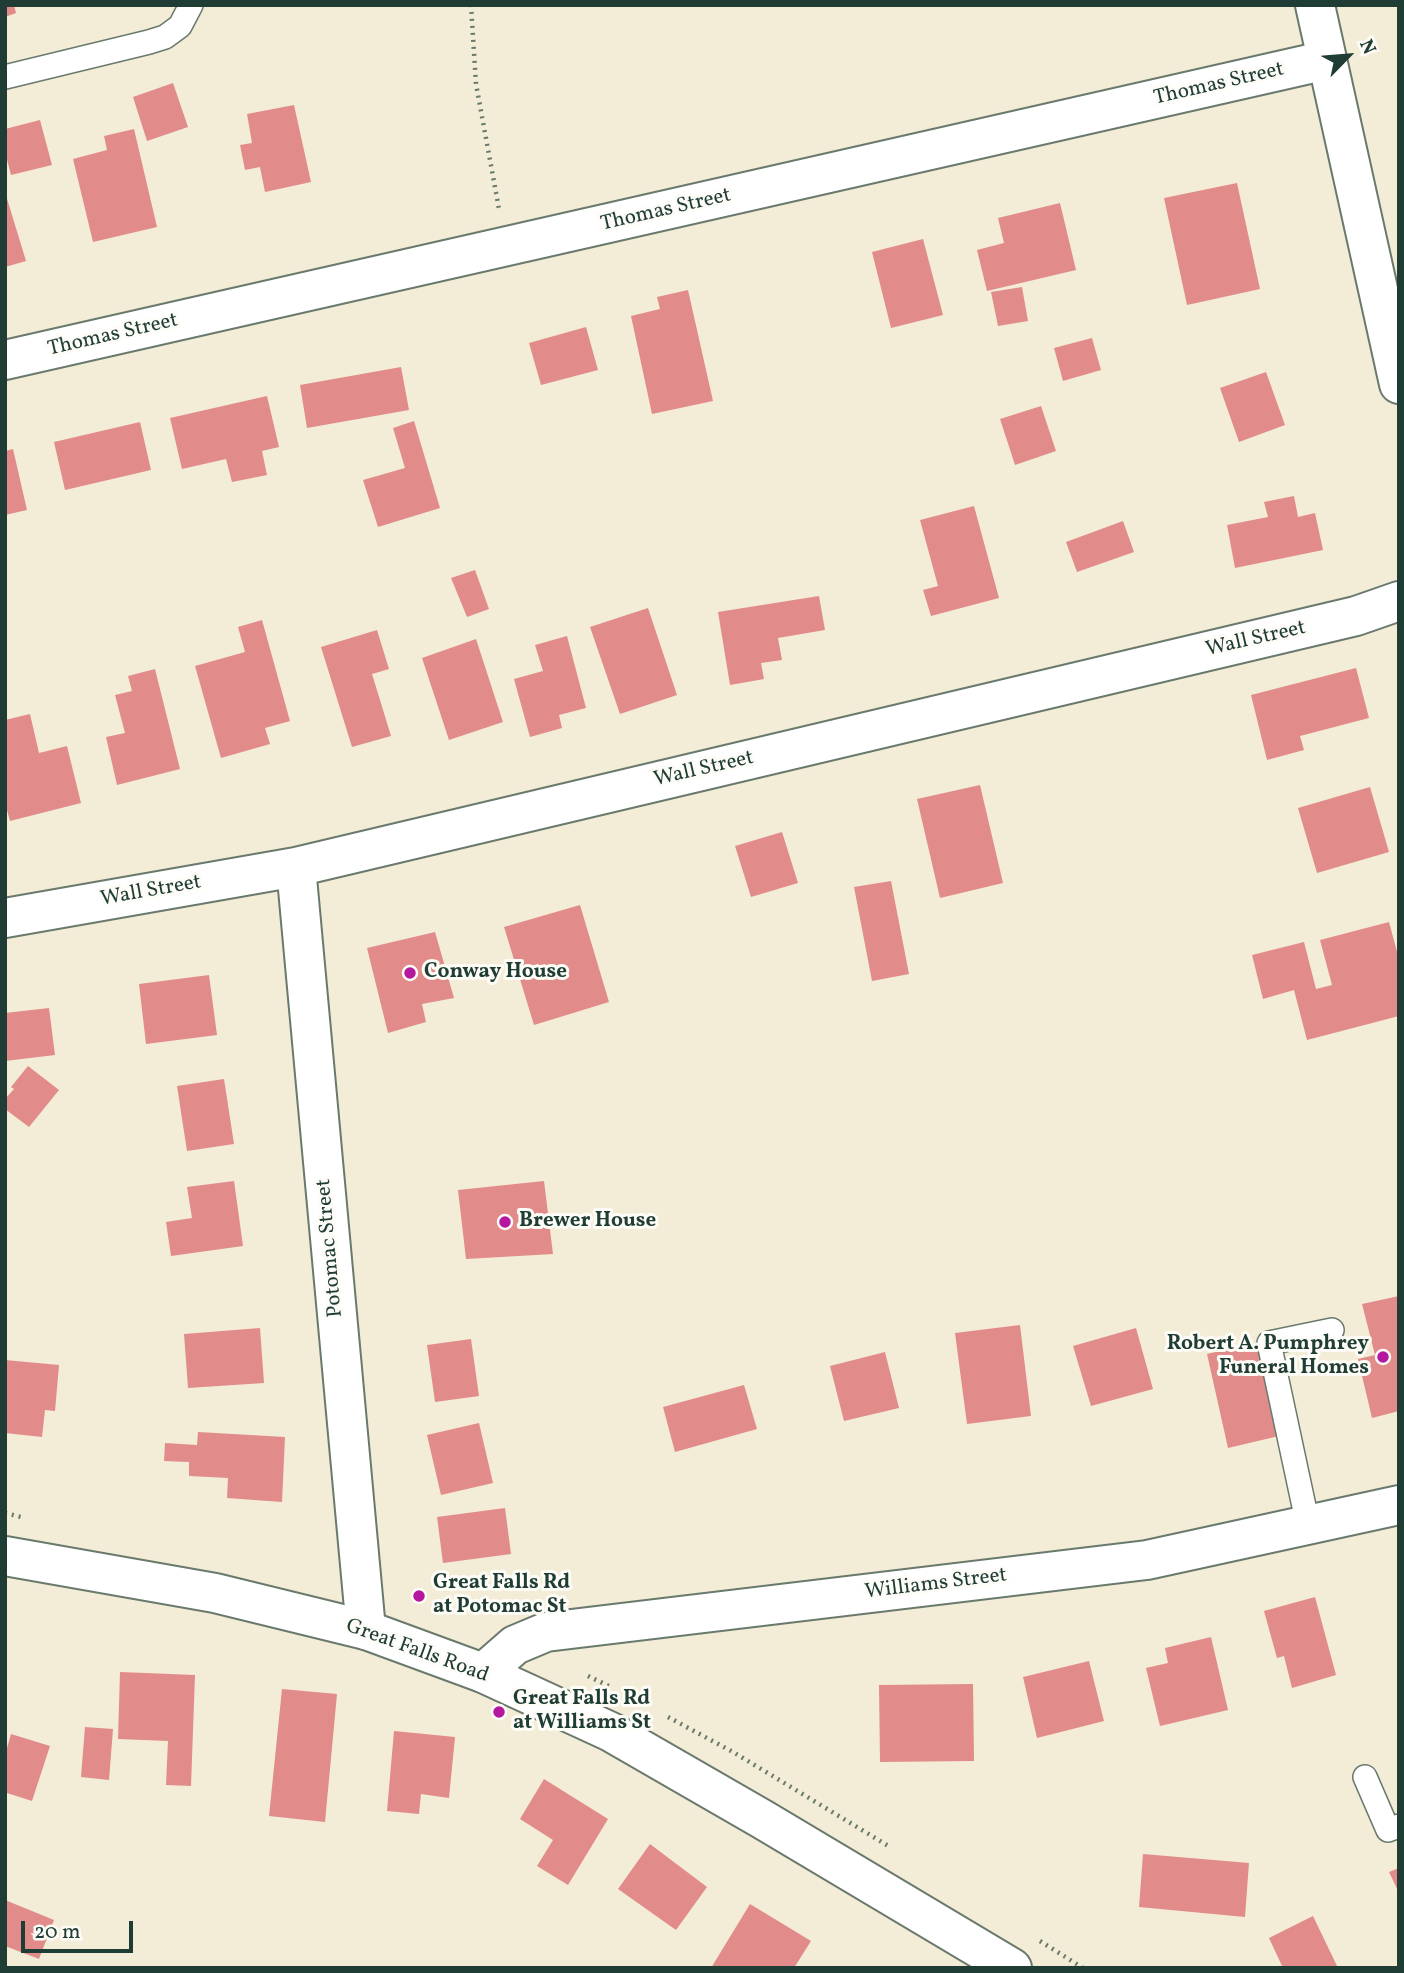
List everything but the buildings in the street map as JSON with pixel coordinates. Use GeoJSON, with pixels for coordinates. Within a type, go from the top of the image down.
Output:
{"type":"FeatureCollection","features":[{"type":"Feature","properties":{"kind":"street"},"geometry":{"type":"LineString","coordinates":[[1315,5],[1399,384]]}},
{"type":"Feature","properties":{"kind":"street","name":"Thomas Street"},"geometry":{"type":"LineString","coordinates":[[5,360],[1327,60]]}},
{"type":"Feature","properties":{"kind":"street","name":"Wall Street"},"geometry":{"type":"LineString","coordinates":[[5,918],[296,866],[1356,616],[1399,600]]}},
{"type":"Feature","properties":{"kind":"street","name":"Potomac Street"},"geometry":{"type":"LineString","coordinates":[[296,866],[366,1630]]}},
{"type":"Feature","properties":{"kind":"street","name":"Williams Street"},"geometry":{"type":"LineString","coordinates":[[482,1673],[514,1645],[546,1632],[1147,1560],[1399,1505]]}},
{"type":"Feature","properties":{"kind":"street","name":"Great Falls Road"},"geometry":{"type":"LineString","coordinates":[[5,1556],[215,1593],[366,1630],[482,1673],[611,1732],[762,1818],[1012,1968]]}},
{"type":"Feature","properties":{"kind":"lane"},"geometry":{"type":"LineString","coordinates":[[5,77],[165,37],[180,26],[191,5]]}},
{"type":"Feature","properties":{"kind":"lane"},"geometry":{"type":"LineString","coordinates":[[1308,1525],[1269,1343],[1332,1329]]}},
{"type":"Feature","properties":{"kind":"lane"},"geometry":{"type":"LineString","coordinates":[[1365,1777],[1388,1830],[1399,1826]]}},
{"type":"Feature","properties":{"kind":"path"},"geometry":{"type":"LineString","coordinates":[[471,5],[476,84],[506,247]]}},
{"type":"Feature","properties":{"kind":"place","name":"Conway House"},"geometry":{"type":"Point","coordinates":[410,973]}},
{"type":"Feature","properties":{"kind":"place","name":"Brewer House"},"geometry":{"type":"Point","coordinates":[505,1222]}},
{"type":"Feature","properties":{"kind":"place","name":"Robert A. Pumphrey Funeral Homes"},"geometry":{"type":"Point","coordinates":[1383,1357]}},
{"type":"Feature","properties":{"kind":"place","name":"Great Falls Rd at Potomac St"},"geometry":{"type":"Point","coordinates":[419,1596]}},
{"type":"Feature","properties":{"kind":"place","name":"Great Falls Rd at Williams St"},"geometry":{"type":"Point","coordinates":[499,1712]}}]}
